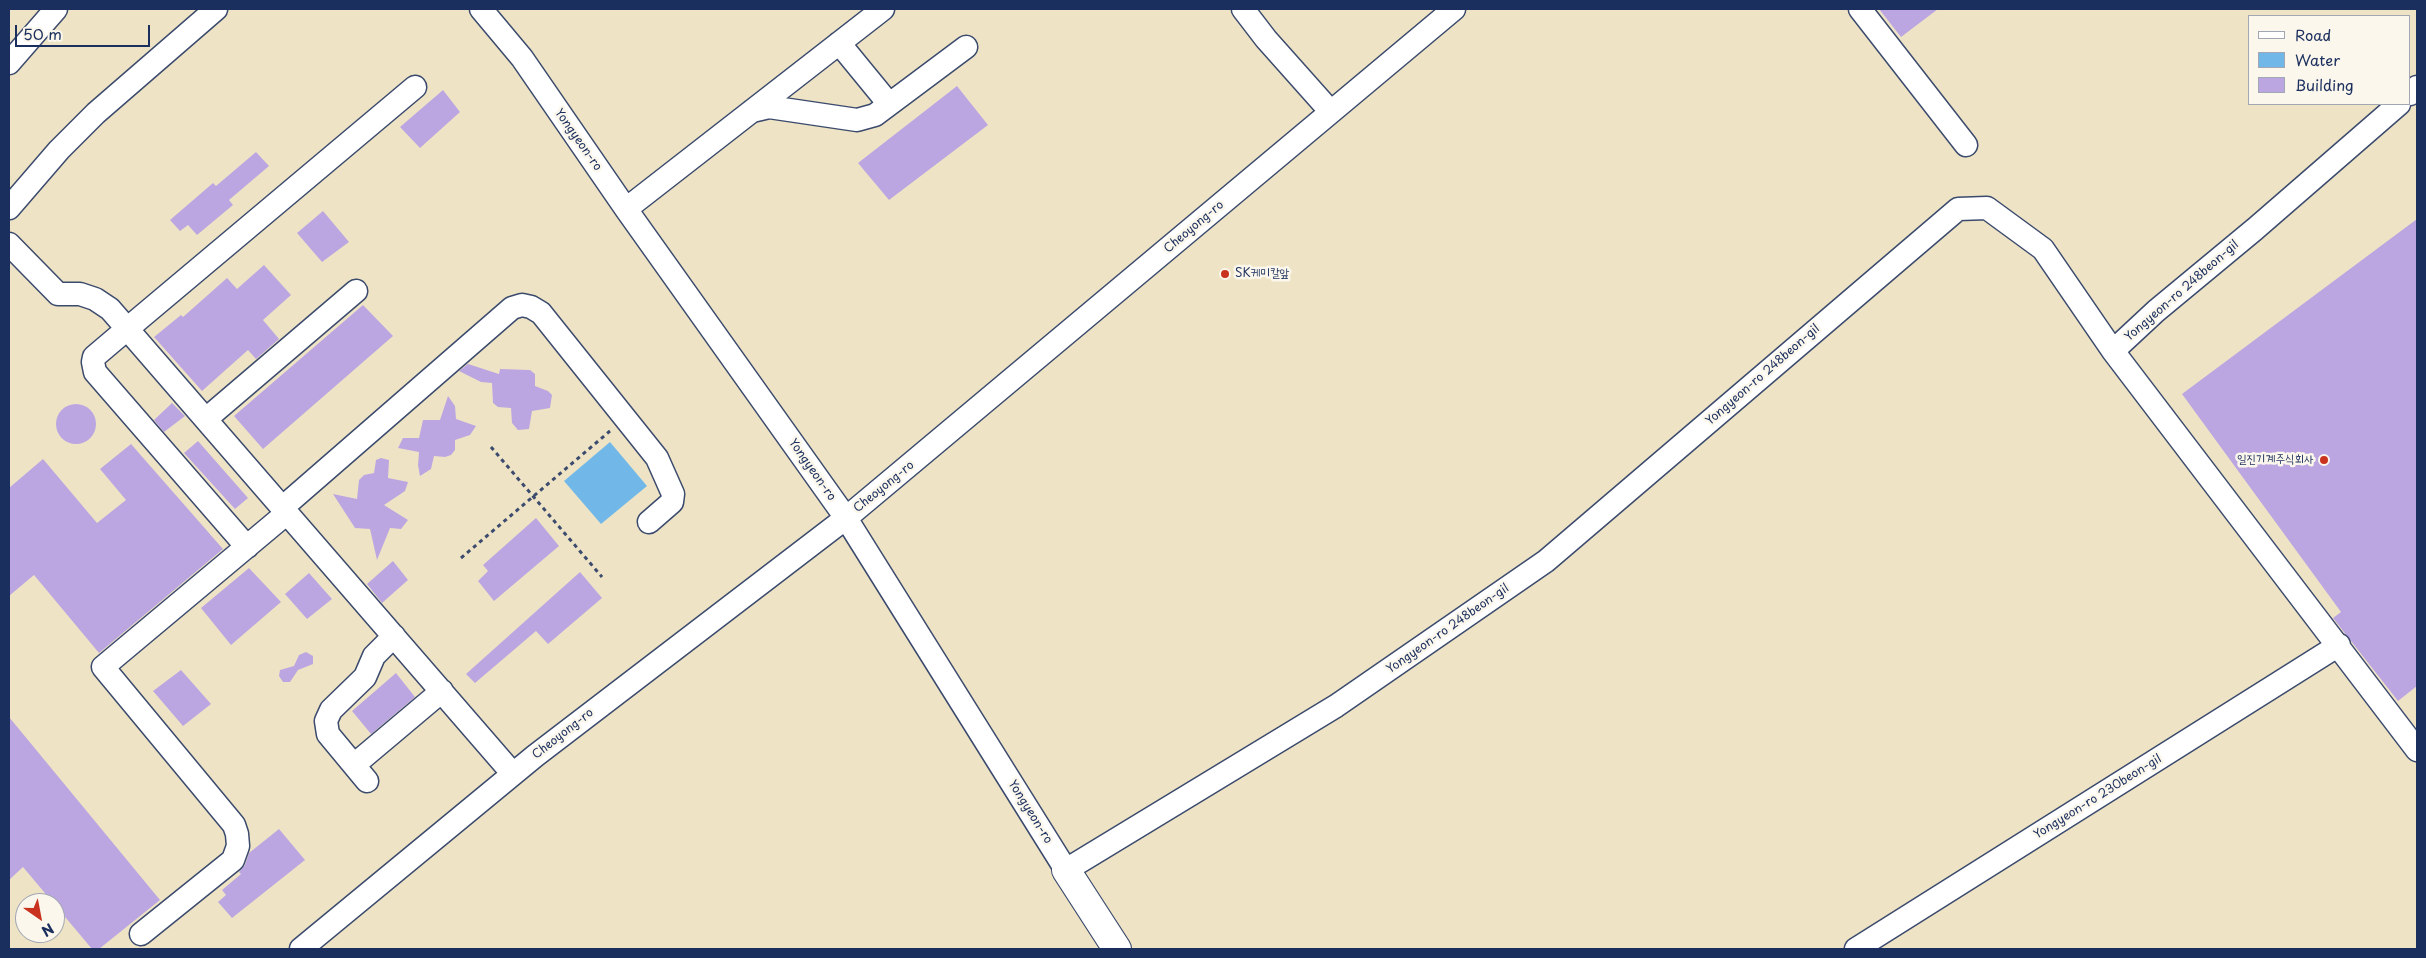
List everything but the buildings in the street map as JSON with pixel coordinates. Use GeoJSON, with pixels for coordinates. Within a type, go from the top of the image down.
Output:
{"type":"FeatureCollection","features":[{"type":"Feature","properties":{"kind":"main road","name":"Yongyeon-ro"},"geometry":{"type":"LineString","coordinates":[[1066,870],[1117,949]]}},
{"type":"Feature","properties":{"kind":"street"},"geometry":{"type":"LineString","coordinates":[[9,62],[56,9]]}},
{"type":"Feature","properties":{"kind":"street"},"geometry":{"type":"LineString","coordinates":[[9,208],[58,150],[96,112],[216,9]]}},
{"type":"Feature","properties":{"kind":"street","name":"Yongyeon-ro"},"geometry":{"type":"LineString","coordinates":[[481,9],[522,58],[626,209],[846,518],[1066,870]]}},
{"type":"Feature","properties":{"kind":"street"},"geometry":{"type":"LineString","coordinates":[[626,209],[883,9]]}},
{"type":"Feature","properties":{"kind":"street"},"geometry":{"type":"LineString","coordinates":[[1243,9],[1266,39],[1331,112]]}},
{"type":"Feature","properties":{"kind":"street","name":"Cheoyong-ro"},"geometry":{"type":"LineString","coordinates":[[300,949],[513,774],[846,518],[1454,9]]}},
{"type":"Feature","properties":{"kind":"street"},"geometry":{"type":"LineString","coordinates":[[1860,9],[1966,145]]}},
{"type":"Feature","properties":{"kind":"street"},"geometry":{"type":"LineString","coordinates":[[839,42],[890,104]]}},
{"type":"Feature","properties":{"kind":"street"},"geometry":{"type":"LineString","coordinates":[[752,111],[769,107],[857,120],[875,115],[966,47]]}},
{"type":"Feature","properties":{"kind":"street"},"geometry":{"type":"LineString","coordinates":[[247,547],[95,372],[92,366],[94,357],[415,87]]}},
{"type":"Feature","properties":{"kind":"street","name":"Yongyeon-ro 248beon-gil"},"geometry":{"type":"LineString","coordinates":[[1066,870],[1336,706],[1546,561],[1958,209],[1987,208],[2043,249],[2113,351],[2156,311],[2255,229],[2398,105]]}},
{"type":"Feature","properties":{"kind":"street"},"geometry":{"type":"LineString","coordinates":[[9,244],[58,294],[80,294],[95,299],[110,309],[513,774]]}},
{"type":"Feature","properties":{"kind":"street"},"geometry":{"type":"LineString","coordinates":[[206,420],[356,291]]}},
{"type":"Feature","properties":{"kind":"street"},"geometry":{"type":"LineString","coordinates":[[141,934],[232,860],[238,846],[237,834],[234,825],[103,668],[247,547],[285,510],[512,308],[522,305],[531,307],[541,314],[657,458],[673,494],[672,502],[650,522]]}},
{"type":"Feature","properties":{"kind":"street"},"geometry":{"type":"LineString","coordinates":[[2113,351],[2339,645],[2417,750]]}},
{"type":"Feature","properties":{"kind":"street"},"geometry":{"type":"LineString","coordinates":[[394,636],[374,656],[365,677],[331,710],[326,721],[328,734],[361,773],[442,691]]}},
{"type":"Feature","properties":{"kind":"street","name":"Yongyeon-ro 230beon-gil"},"geometry":{"type":"LineString","coordinates":[[1856,949],[2339,645]]}},
{"type":"Feature","properties":{"kind":"path"},"geometry":{"type":"LineString","coordinates":[[460,558],[625,418]]}},
{"type":"Feature","properties":{"kind":"path"},"geometry":{"type":"LineString","coordinates":[[491,447],[602,577]]}},
{"type":"Feature","properties":{"kind":"water"},"geometry":{"type":"Polygon","coordinates":[[[610,442],[647,486],[601,524],[564,481],[610,442]]]}},
{"type":"Feature","properties":{"kind":"place","name":"SK케미칼앞"},"geometry":{"type":"Point","coordinates":[1225,274]}},
{"type":"Feature","properties":{"kind":"place","name":"일진기계주식회사"},"geometry":{"type":"Point","coordinates":[2324,460]}}]}
